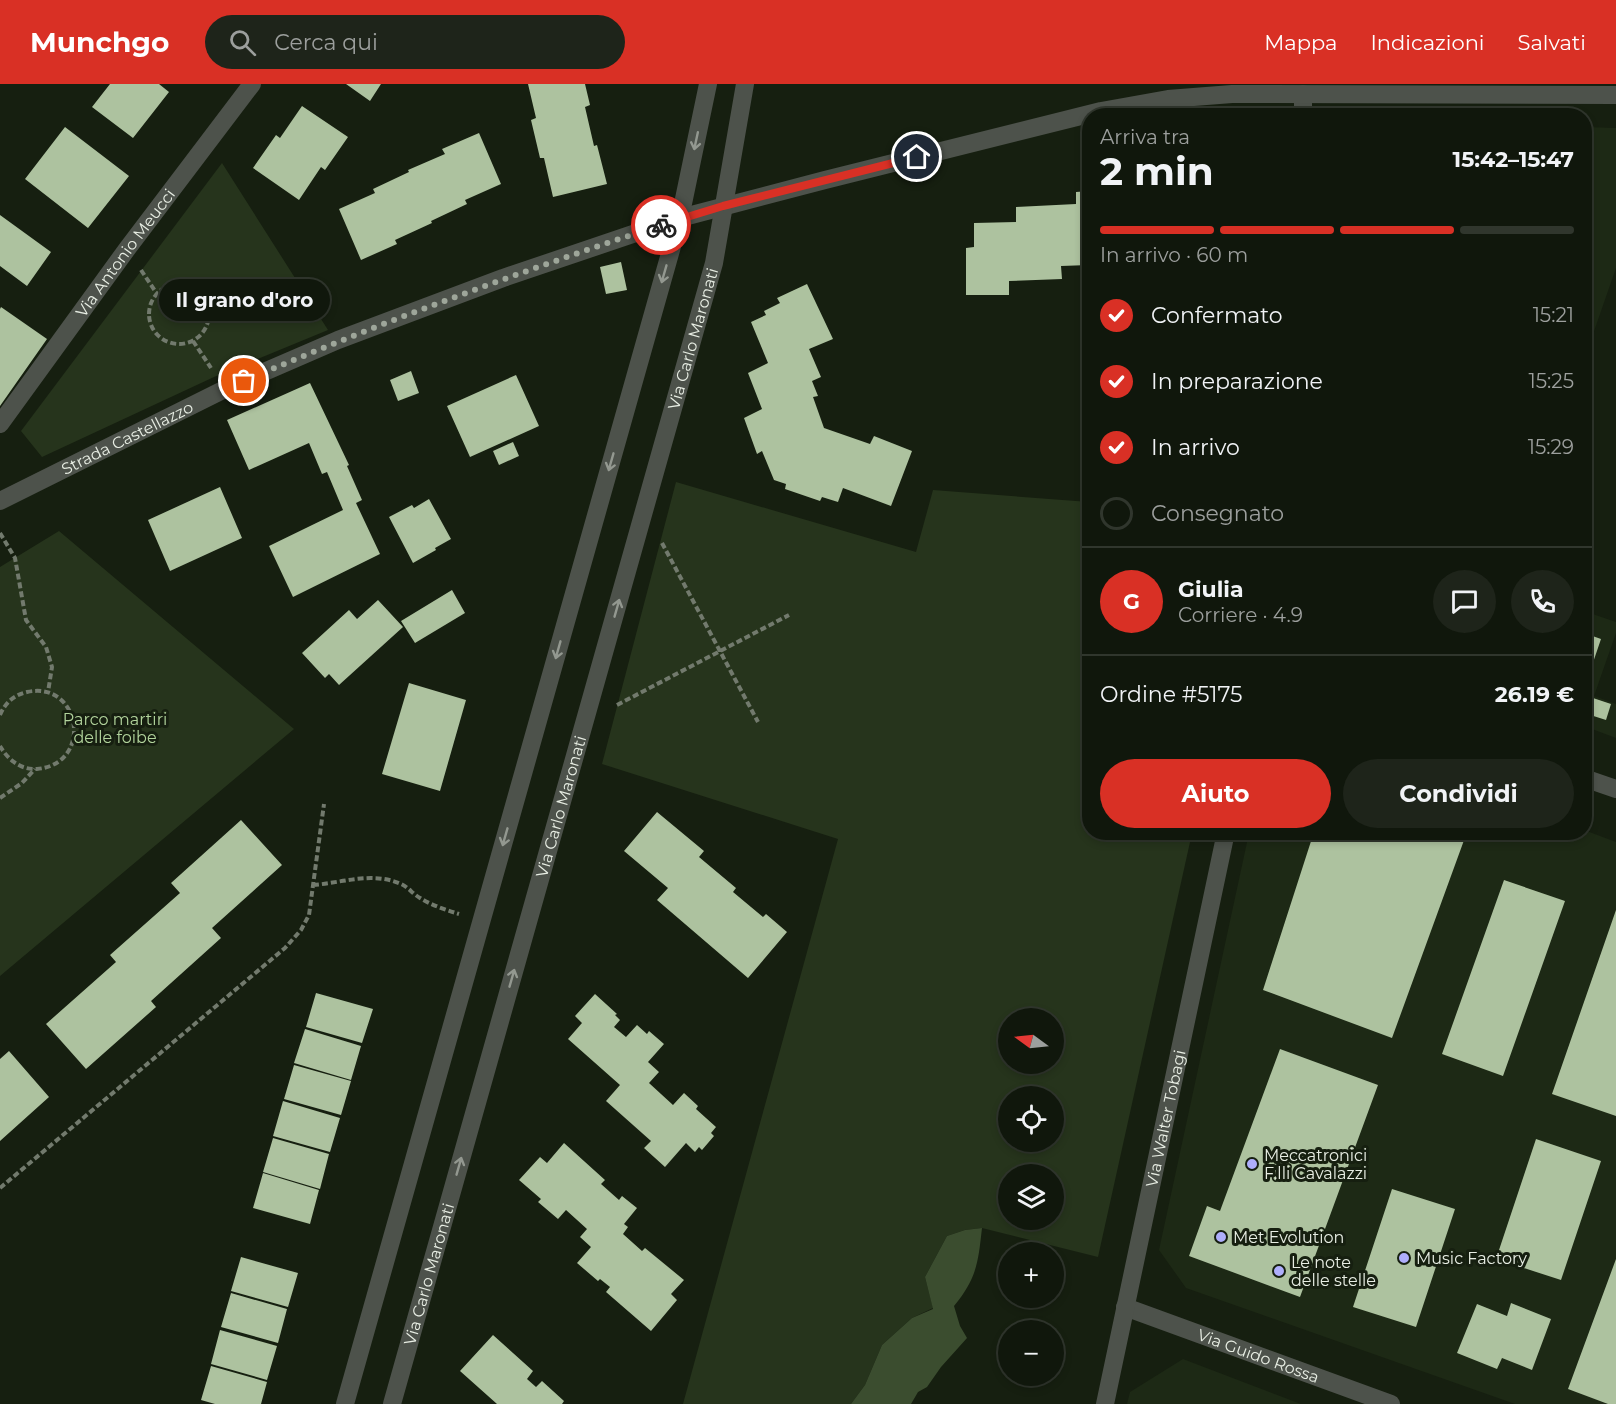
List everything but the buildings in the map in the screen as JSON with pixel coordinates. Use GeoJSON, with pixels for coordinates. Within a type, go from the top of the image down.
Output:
{"type":"FeatureCollection","features":[{"type":"Feature","properties":{"kind":"street","name":"Via Antonio Meucci"},"geometry":{"type":"LineString","coordinates":[[0,424],[127,249],[252,84]]}},
{"type":"Feature","properties":{"kind":"street"},"geometry":{"type":"LineString","coordinates":[[345,1404],[680,218],[708,84]]}},
{"type":"Feature","properties":{"kind":"street","name":"Via Carlo Maronati"},"geometry":{"type":"LineString","coordinates":[[392,1404],[712,270],[745,84]]}},
{"type":"Feature","properties":{"kind":"street","name":"Strada Castellazzo"},"geometry":{"type":"LineString","coordinates":[[1111,108],[1167,92],[1616,95]]}},
{"type":"Feature","properties":{"kind":"street"},"geometry":{"type":"LineString","coordinates":[[1303,94],[1303,108]]}},
{"type":"Feature","properties":{"kind":"street","name":"Strada Castellazzo"},"geometry":{"type":"LineString","coordinates":[[0,501],[225,389],[338,340],[503,278],[680,218],[1082,116]]}},
{"type":"Feature","properties":{"kind":"street"},"geometry":{"type":"LineString","coordinates":[[1592,781],[1616,789]]}},
{"type":"Feature","properties":{"kind":"street","name":"Via Walter Tobagi"},"geometry":{"type":"LineString","coordinates":[[1105,1404],[1224,840]]}},
{"type":"Feature","properties":{"kind":"street","name":"Via Guido Rossa"},"geometry":{"type":"LineString","coordinates":[[1125,1307],[1391,1404]]}},
{"type":"Feature","properties":{"kind":"path"},"geometry":{"type":"LineString","coordinates":[[175,285],[194,288],[202,294],[207,303],[208,324],[202,335],[193,341],[173,344],[162,339],[155,332],[150,322],[149,312],[152,302],[165,288],[175,285]]}},
{"type":"Feature","properties":{"kind":"path"},"geometry":{"type":"LineString","coordinates":[[193,341],[225,389]]}},
{"type":"Feature","properties":{"kind":"path"},"geometry":{"type":"LineString","coordinates":[[644,510],[758,722]]}},
{"type":"Feature","properties":{"kind":"path"},"geometry":{"type":"LineString","coordinates":[[0,533],[15,558],[26,620],[46,646],[52,667],[48,692]]}},
{"type":"Feature","properties":{"kind":"path"},"geometry":{"type":"LineString","coordinates":[[585,722],[789,615]]}},
{"type":"Feature","properties":{"kind":"path"},"geometry":{"type":"LineString","coordinates":[[0,715],[9,700],[21,693],[34,690],[48,692],[60,699],[70,711],[75,724],[74,737],[69,750],[60,760],[45,768],[36,769],[18,765],[7,757],[0,747]]}},
{"type":"Feature","properties":{"kind":"path"},"geometry":{"type":"LineString","coordinates":[[0,798],[22,783],[36,769]]}},
{"type":"Feature","properties":{"kind":"path"},"geometry":{"type":"LineString","coordinates":[[0,1188],[285,948],[301,930],[309,915],[324,804]]}},
{"type":"Feature","properties":{"kind":"path"},"geometry":{"type":"LineString","coordinates":[[313,885],[333,884],[356,878],[381,878],[402,884],[422,899],[447,911]]}},
{"type":"Feature","properties":{"kind":"shaded area"},"geometry":{"type":"Polygon","coordinates":[[[1592,127],[1616,128],[1616,268],[1592,337],[1592,127]]]}},
{"type":"Feature","properties":{"kind":"shaded area"},"geometry":{"type":"Polygon","coordinates":[[[1592,614],[1616,622],[1616,633],[1594,696],[1616,704],[1616,738],[1592,729],[1592,614]]]}},
{"type":"Feature","properties":{"kind":"shaded area"},"geometry":{"type":"Polygon","coordinates":[[[1592,833],[1616,842],[1616,1404],[1515,1404],[1186,1288],[1159,1250],[1247,840],[1592,840],[1592,833]]]}},
{"type":"Feature","properties":{"kind":"shaded area"},"geometry":{"type":"Polygon","coordinates":[[[982,1228],[975,1270],[968,1287],[954,1306],[960,1326],[967,1338],[941,1367],[927,1387],[918,1392],[911,1404],[851,1404],[865,1385],[882,1345],[912,1318],[933,1309],[925,1277],[947,1236],[965,1230],[982,1228]]]}},
{"type":"Feature","properties":{"kind":"shaded area"},"geometry":{"type":"Polygon","coordinates":[[[1183,1359],[1301,1404],[1127,1404],[1130,1392],[1183,1359]]]}},
{"type":"Feature","properties":{"kind":"green space"},"geometry":{"type":"Polygon","coordinates":[[[222,163],[328,330],[214,377],[42,457],[21,431],[222,163]]]}},
{"type":"Feature","properties":{"kind":"green space"},"geometry":{"type":"Polygon","coordinates":[[[676,482],[916,552],[933,490],[1082,501],[1082,840],[1190,840],[1098,1257],[1064,1248],[1064,1242],[1038,1242],[982,1228],[965,1230],[947,1236],[925,1277],[933,1308],[912,1318],[882,1345],[865,1385],[851,1404],[683,1404],[838,839],[602,764],[676,482]]]}},
{"type":"Feature","properties":{"kind":"green space","name":"Parco martiri delle foibe"},"geometry":{"type":"Polygon","coordinates":[[[59,531],[294,729],[0,976],[0,567],[59,531]]]}},
{"type":"Feature","properties":{"kind":"way so far"},"geometry":{"type":"LineString","coordinates":[[244,381],[338,340],[503,278],[661,225]]}},
{"type":"Feature","properties":{"kind":"place","name":"Il grano d'oro"},"geometry":{"type":"Point","coordinates":[244,381]}},
{"type":"Feature","properties":{"kind":"place","name":"Meccatronici F.lli Cavalazzi"},"geometry":{"type":"Point","coordinates":[1252,1164]}},
{"type":"Feature","properties":{"kind":"place","name":"Met Evolution"},"geometry":{"type":"Point","coordinates":[1221,1237]}},
{"type":"Feature","properties":{"kind":"place","name":"Music Factory"},"geometry":{"type":"Point","coordinates":[1404,1258]}},
{"type":"Feature","properties":{"kind":"place","name":"Le note delle stelle"},"geometry":{"type":"Point","coordinates":[1279,1271]}},
{"type":"Feature","properties":{"kind":"route"},"geometry":{"type":"LineString","coordinates":[[661,225],[723,206],[917,157]]}}]}
